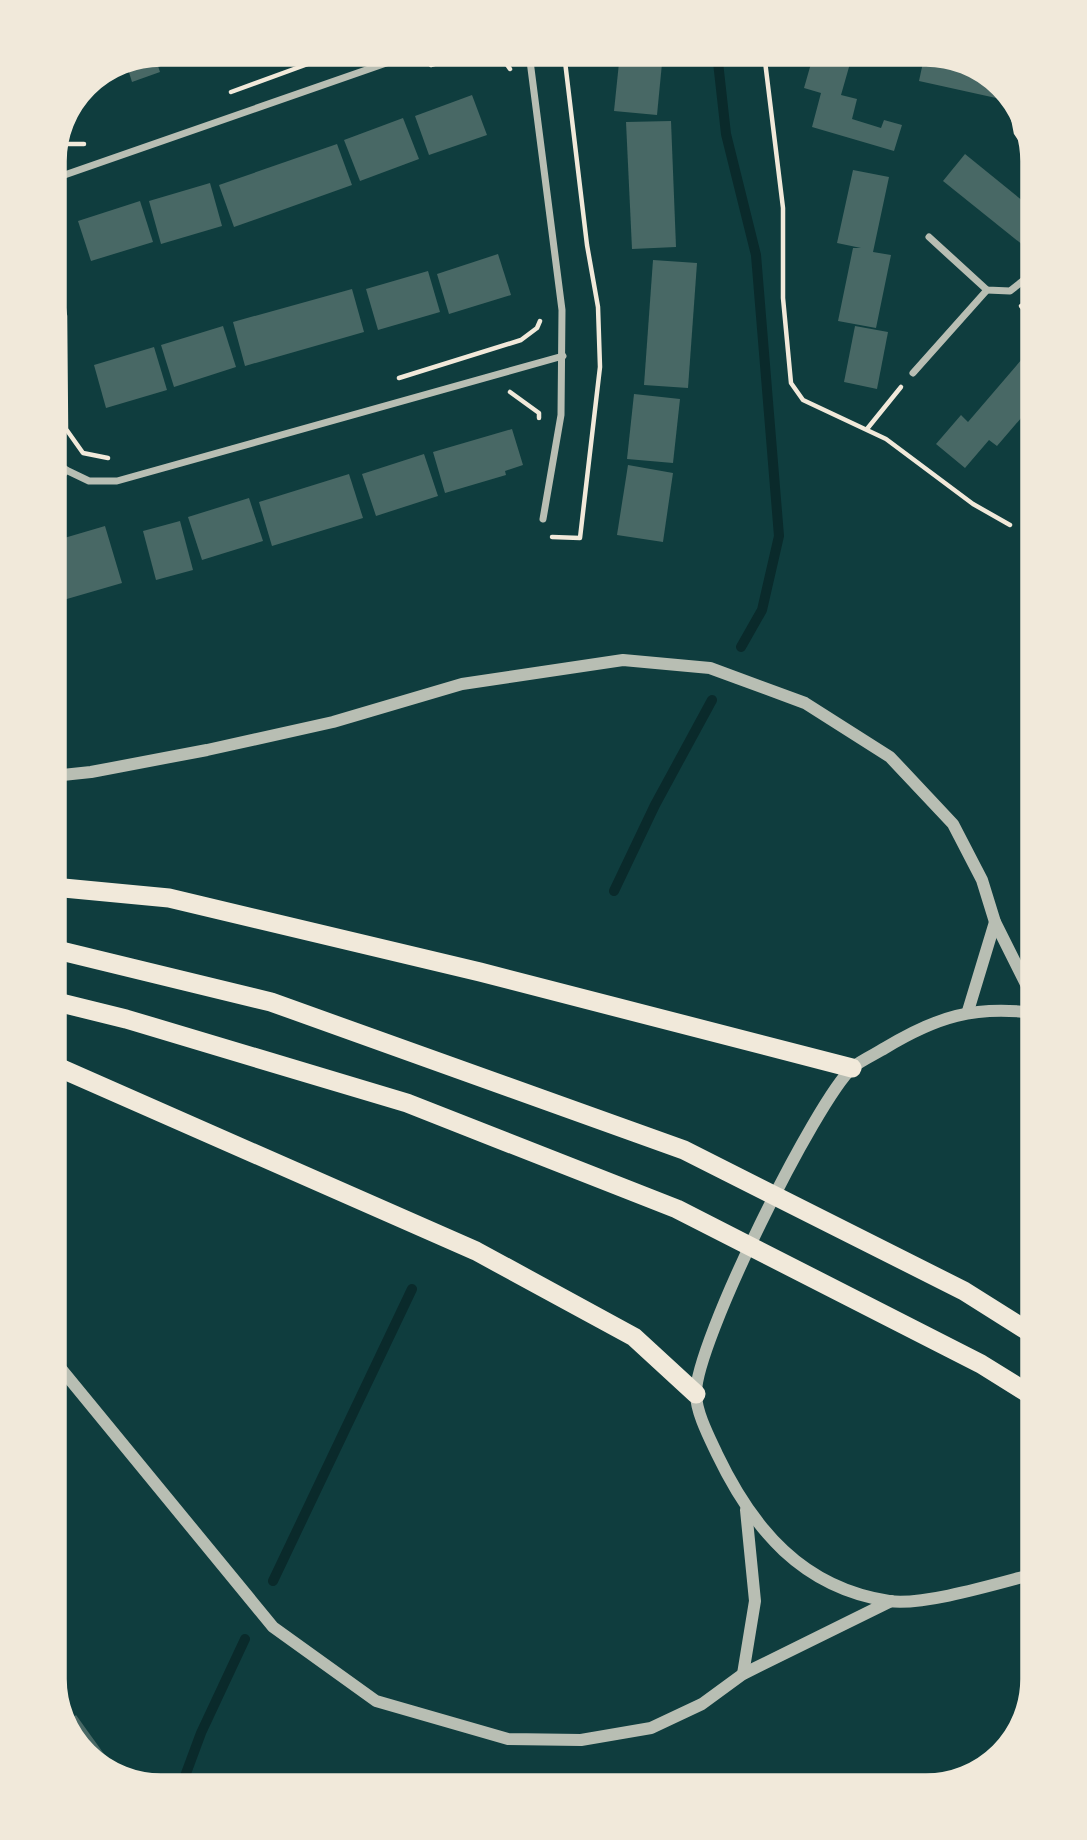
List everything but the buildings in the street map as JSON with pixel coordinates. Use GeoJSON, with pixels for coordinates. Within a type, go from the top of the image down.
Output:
{"type":"FeatureCollection","features":[{"type":"Feature","properties":{"kind":"highway"},"geometry":{"type":"LineString","coordinates":[[65,888],[169,898],[480,972],[852,1068]]}},
{"type":"Feature","properties":{"kind":"highway"},"geometry":{"type":"LineString","coordinates":[[65,952],[271,1002],[684,1150],[964,1292],[1022,1328]]}},
{"type":"Feature","properties":{"kind":"highway"},"geometry":{"type":"LineString","coordinates":[[65,1004],[126,1019],[407,1103],[677,1209],[981,1364],[1022,1390]]}},
{"type":"Feature","properties":{"kind":"highway"},"geometry":{"type":"LineString","coordinates":[[65,1071],[476,1251],[634,1337],[696,1394]]}},
{"type":"Feature","properties":{"kind":"street"},"geometry":{"type":"LineString","coordinates":[[65,174],[378,65]]}},
{"type":"Feature","properties":{"kind":"street"},"geometry":{"type":"LineString","coordinates":[[531,65],[562,310],[561,415],[543,519]]}},
{"type":"Feature","properties":{"kind":"street"},"geometry":{"type":"LineString","coordinates":[[929,237],[987,290],[1010,291],[1022,282]]}},
{"type":"Feature","properties":{"kind":"street"},"geometry":{"type":"LineString","coordinates":[[913,373],[987,290]]}},
{"type":"Feature","properties":{"kind":"street"},"geometry":{"type":"LineString","coordinates":[[66,470],[89,481],[117,481],[563,356]]}},
{"type":"Feature","properties":{"kind":"street"},"geometry":{"type":"LineString","coordinates":[[65,774],[156,760],[333,722],[462,684],[623,660],[710,668],[804,703],[890,757],[953,824],[982,880],[995,922],[1022,976]]}},
{"type":"Feature","properties":{"kind":"street"},"geometry":{"type":"LineString","coordinates":[[968,1011],[995,922]]}},
{"type":"Feature","properties":{"kind":"street"},"geometry":{"type":"LineString","coordinates":[[891,1601],[832,1584],[785,1555],[746,1510],[709,1438],[696,1394],[707,1340],[807,1134],[852,1068],[918,1028],[968,1011],[1002,1009],[1022,1012]]}},
{"type":"Feature","properties":{"kind":"street"},"geometry":{"type":"LineString","coordinates":[[65,1375],[273,1627],[376,1701],[508,1739],[582,1740],[650,1728],[702,1704],[743,1674],[891,1601],[943,1596],[1022,1577]]}},
{"type":"Feature","properties":{"kind":"street"},"geometry":{"type":"LineString","coordinates":[[743,1674],[755,1601],[746,1510]]}},
{"type":"Feature","properties":{"kind":"path"},"geometry":{"type":"LineString","coordinates":[[219,97],[304,65]]}},
{"type":"Feature","properties":{"kind":"path"},"geometry":{"type":"LineString","coordinates":[[765,65],[783,208],[783,298],[791,383],[803,400],[831,415],[867,429],[973,505],[1010,525]]}},
{"type":"Feature","properties":{"kind":"path"},"geometry":{"type":"LineString","coordinates":[[67,144],[82,144],[95,140]]}},
{"type":"Feature","properties":{"kind":"path"},"geometry":{"type":"LineString","coordinates":[[65,316],[66,429],[83,453],[116,460]]}},
{"type":"Feature","properties":{"kind":"path"},"geometry":{"type":"LineString","coordinates":[[393,380],[521,340],[537,328]]}},
{"type":"Feature","properties":{"kind":"path"},"geometry":{"type":"LineString","coordinates":[[867,429],[913,373]]}},
{"type":"Feature","properties":{"kind":"waterway"},"geometry":{"type":"LineString","coordinates":[[718,65],[726,134],[756,255],[779,536],[762,610],[741,647]]}},
{"type":"Feature","properties":{"kind":"waterway"},"geometry":{"type":"LineString","coordinates":[[614,891],[655,805],[712,700]]}},
{"type":"Feature","properties":{"kind":"waterway"},"geometry":{"type":"LineString","coordinates":[[273,1581],[412,1289]]}},
{"type":"Feature","properties":{"kind":"waterway"},"geometry":{"type":"LineString","coordinates":[[185,1775],[201,1733],[245,1639]]}}]}
